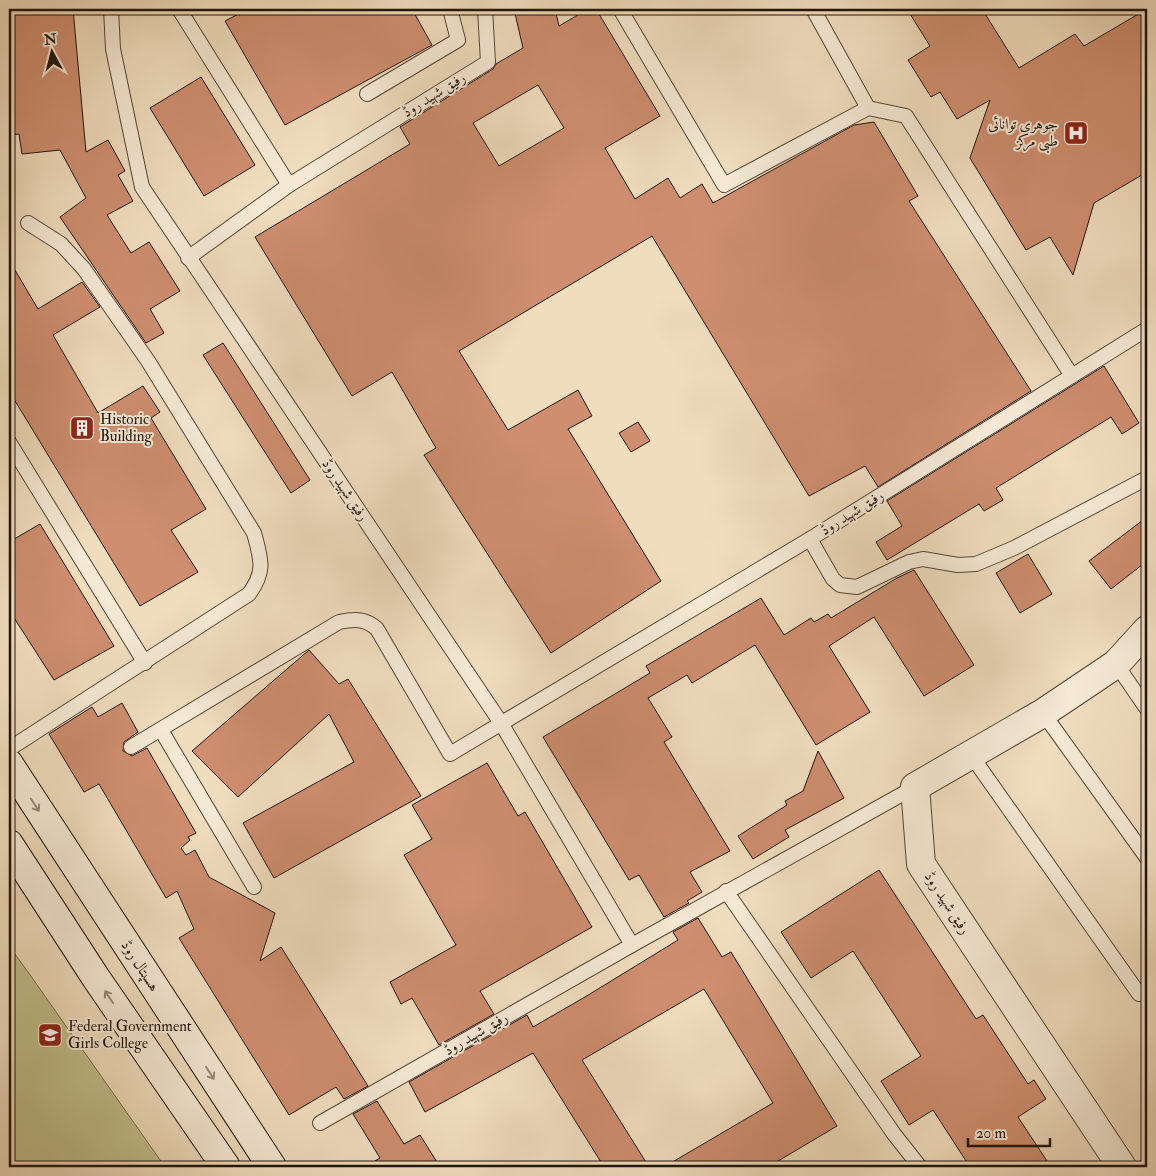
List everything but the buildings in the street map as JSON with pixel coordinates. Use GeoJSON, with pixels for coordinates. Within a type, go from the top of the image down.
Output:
{"type":"FeatureCollection","features":[{"type":"Feature","properties":{"kind":"main road"},"geometry":{"type":"LineString","coordinates":[[915,787],[1043,712],[1116,664],[1147,630]]}},
{"type":"Feature","properties":{"kind":"main road","name":"ہسپتال روڈ"},"geometry":{"type":"LineString","coordinates":[[9,764],[272,1167]]}},
{"type":"Feature","properties":{"kind":"main road","name":"رفیق شہید روڈ"},"geometry":{"type":"LineString","coordinates":[[915,787],[921,864],[1122,1167]]}},
{"type":"Feature","properties":{"kind":"main road"},"geometry":{"type":"LineString","coordinates":[[9,844],[96,978],[226,1167]]}},
{"type":"Feature","properties":{"kind":"lane","name":"رفیق شہید روڈ"},"geometry":{"type":"LineString","coordinates":[[111,9],[113,49],[142,186],[188,258],[501,723],[632,945]]}},
{"type":"Feature","properties":{"kind":"lane"},"geometry":{"type":"LineString","coordinates":[[179,9],[288,185]]}},
{"type":"Feature","properties":{"kind":"lane"},"geometry":{"type":"LineString","coordinates":[[367,94],[458,40],[450,9]]}},
{"type":"Feature","properties":{"kind":"lane","name":"رفیق شہید روڈ"},"geometry":{"type":"LineString","coordinates":[[188,258],[288,185],[488,62],[485,9]]}},
{"type":"Feature","properties":{"kind":"lane"},"geometry":{"type":"LineString","coordinates":[[620,9],[724,185],[868,108],[906,116],[1072,376]]}},
{"type":"Feature","properties":{"kind":"lane"},"geometry":{"type":"LineString","coordinates":[[813,9],[868,108]]}},
{"type":"Feature","properties":{"kind":"lane"},"geometry":{"type":"LineString","coordinates":[[9,749],[145,663],[249,594],[260,579],[260,558],[254,533],[148,360],[84,270],[61,244],[28,223]]}},
{"type":"Feature","properties":{"kind":"lane","name":"رفیق شہید روڈ"},"geometry":{"type":"LineString","coordinates":[[501,723],[810,539],[1147,329]]}},
{"type":"Feature","properties":{"kind":"lane"},"geometry":{"type":"LineString","coordinates":[[9,442],[145,663]]}},
{"type":"Feature","properties":{"kind":"lane"},"geometry":{"type":"LineString","coordinates":[[810,539],[833,579],[840,585],[857,586],[923,558],[958,565],[976,564],[1014,548],[1147,478]]}},
{"type":"Feature","properties":{"kind":"lane"},"geometry":{"type":"LineString","coordinates":[[131,747],[339,622],[361,620],[369,622],[377,629],[450,754],[501,723]]}},
{"type":"Feature","properties":{"kind":"lane"},"geometry":{"type":"LineString","coordinates":[[1116,664],[1147,709]]}},
{"type":"Feature","properties":{"kind":"lane"},"geometry":{"type":"LineString","coordinates":[[1043,712],[1147,858]]}},
{"type":"Feature","properties":{"kind":"lane"},"geometry":{"type":"LineString","coordinates":[[161,730],[254,887]]}},
{"type":"Feature","properties":{"kind":"lane"},"geometry":{"type":"LineString","coordinates":[[972,755],[1139,994]]}},
{"type":"Feature","properties":{"kind":"lane","name":"رفیق شہید روڈ"},"geometry":{"type":"LineString","coordinates":[[320,1123],[726,891],[915,787]]}},
{"type":"Feature","properties":{"kind":"lane"},"geometry":{"type":"LineString","coordinates":[[726,891],[894,1134],[920,1167]]}},
{"type":"Feature","properties":{"kind":"shaded area","name":"Federal Government Girls College"},"geometry":{"type":"Polygon","coordinates":[[[9,946],[28,972],[165,1167],[9,1167],[9,946]]]}},
{"type":"Feature","properties":{"kind":"place","name":"جوہری توانائی طبی مرکز"},"geometry":{"type":"Point","coordinates":[1076,133]}},
{"type":"Feature","properties":{"kind":"place","name":"Historic Building"},"geometry":{"type":"Point","coordinates":[82,428]}},
{"type":"Feature","properties":{"kind":"place","name":"Federal Government Girls College"},"geometry":{"type":"Point","coordinates":[50,1035]}}]}
